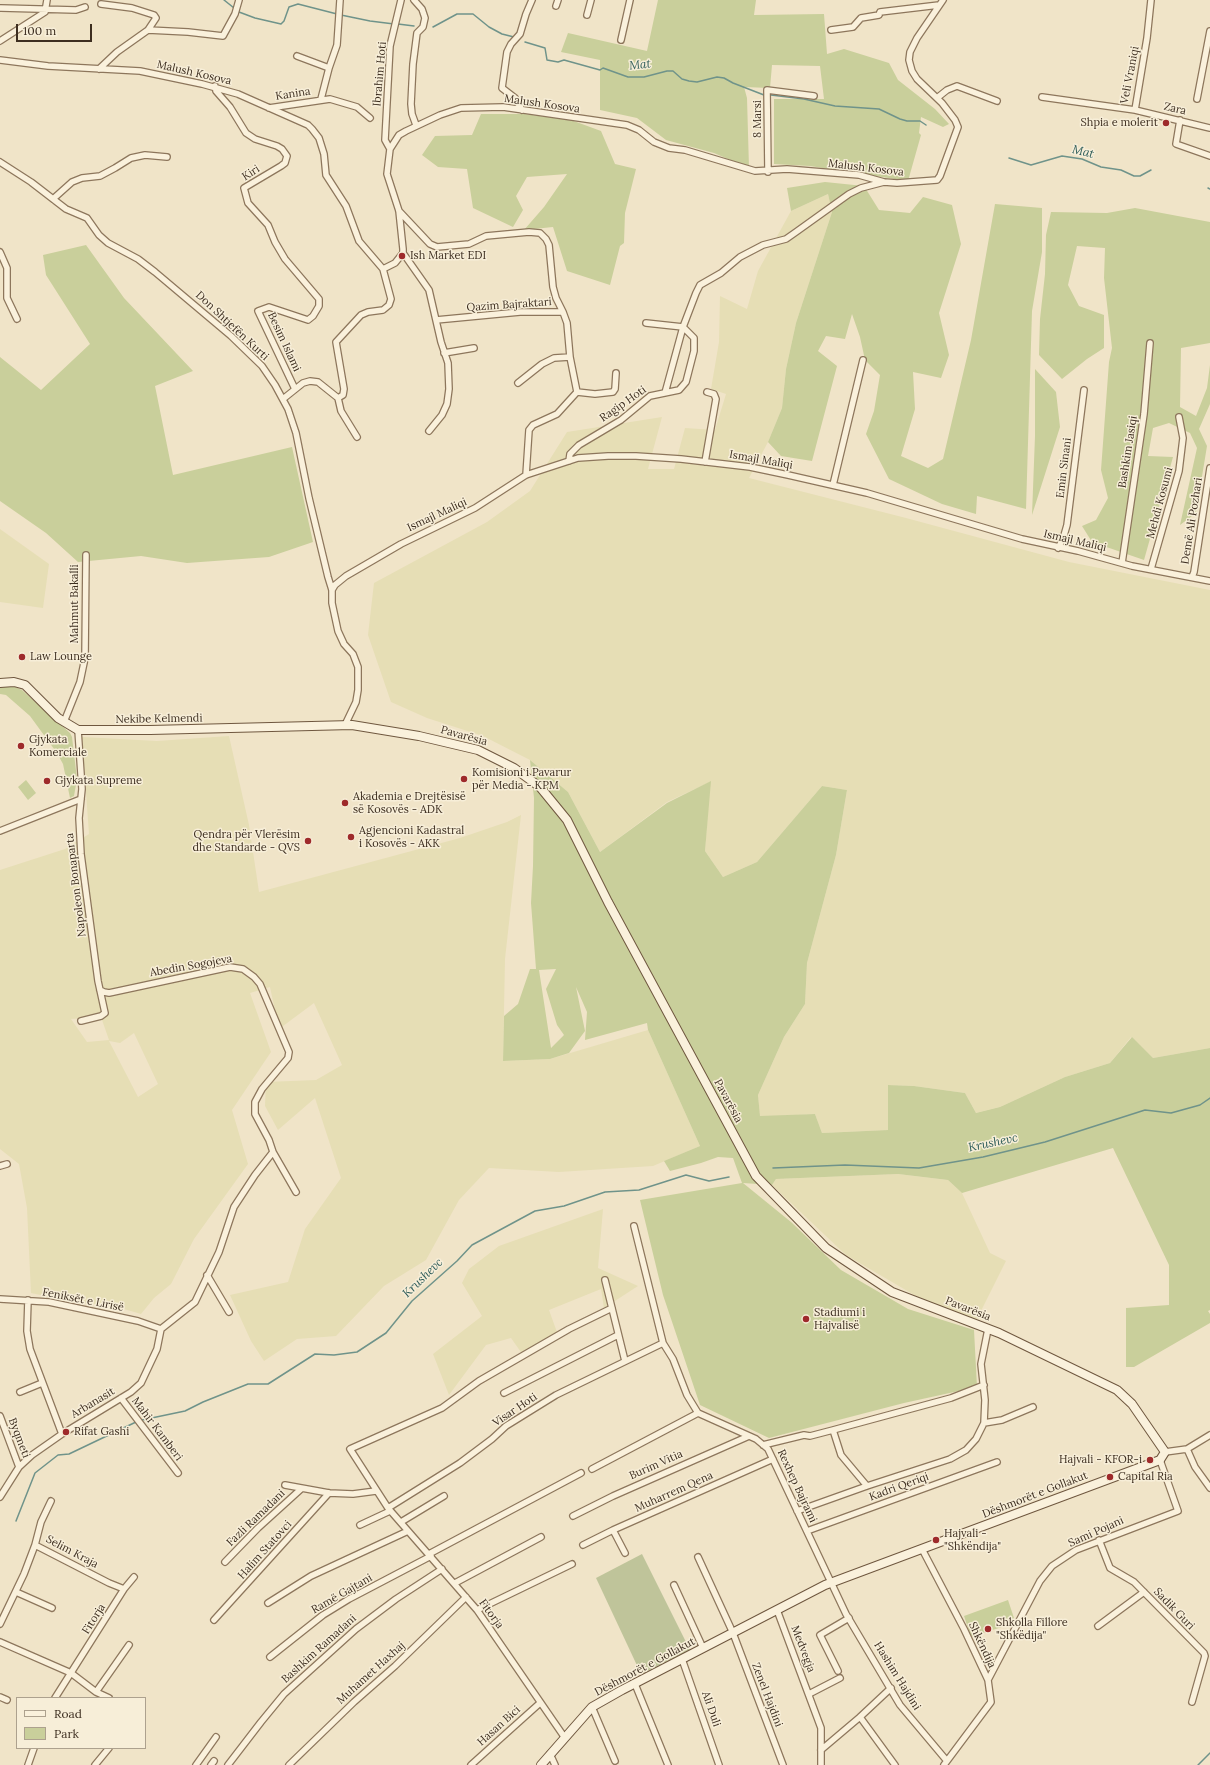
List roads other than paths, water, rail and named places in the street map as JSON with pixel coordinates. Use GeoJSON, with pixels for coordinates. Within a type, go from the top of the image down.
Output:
{"type":"FeatureCollection","features":[{"type":"Feature","properties":{"kind":"street"},"geometry":{"type":"LineString","coordinates":[[46,10],[47,0]]}},
{"type":"Feature","properties":{"kind":"street"},"geometry":{"type":"LineString","coordinates":[[148,30],[223,36],[235,14],[239,0]]}},
{"type":"Feature","properties":{"kind":"street","name":"Kanina"},"geometry":{"type":"LineString","coordinates":[[321,100],[329,68],[337,45],[340,0]]}},
{"type":"Feature","properties":{"kind":"street","name":"Ibrahim Hoti"},"geometry":{"type":"LineString","coordinates":[[390,149],[386,143],[386,115],[390,46],[401,0]]}},
{"type":"Feature","properties":{"kind":"street"},"geometry":{"type":"LineString","coordinates":[[414,0],[422,8],[425,18],[425,22],[417,33],[413,64],[411,104],[412,114],[416,125]]}},
{"type":"Feature","properties":{"kind":"street"},"geometry":{"type":"LineString","coordinates":[[522,110],[515,98],[502,88],[507,52],[511,44],[520,34],[532,0]]}},
{"type":"Feature","properties":{"kind":"street"},"geometry":{"type":"LineString","coordinates":[[587,15],[590,0]]}},
{"type":"Feature","properties":{"kind":"street"},"geometry":{"type":"LineString","coordinates":[[621,40],[630,0]]}},
{"type":"Feature","properties":{"kind":"street","name":"Malush Kosova"},"geometry":{"type":"LineString","coordinates":[[403,253],[399,211],[386,174],[390,149],[399,135],[416,125],[447,112],[462,108],[503,107],[627,125],[639,130],[654,142],[669,148],[685,150],[750,170],[768,172],[787,170],[859,175],[884,182],[897,183],[937,180],[940,176],[957,130],[955,120],[937,98],[917,79],[912,71],[909,60],[910,52],[916,38],[943,0]]}},
{"type":"Feature","properties":{"kind":"street","name":"Veli Vraniqi"},"geometry":{"type":"LineString","coordinates":[[1042,97],[1135,110],[1147,38],[1151,0]]}},
{"type":"Feature","properties":{"kind":"street"},"geometry":{"type":"LineString","coordinates":[[99,69],[116,52],[148,30],[155,21],[156,17],[132,8],[101,4]]}},
{"type":"Feature","properties":{"kind":"street"},"geometry":{"type":"LineString","coordinates":[[831,30],[853,27],[861,18],[879,15],[880,12],[939,6]]}},
{"type":"Feature","properties":{"kind":"street"},"geometry":{"type":"LineString","coordinates":[[1,8],[80,10],[85,7]]}},
{"type":"Feature","properties":{"kind":"street"},"geometry":{"type":"LineString","coordinates":[[0,41],[46,10]]}},
{"type":"Feature","properties":{"kind":"street"},"geometry":{"type":"LineString","coordinates":[[1197,99],[1210,31]]}},
{"type":"Feature","properties":{"kind":"street"},"geometry":{"type":"LineString","coordinates":[[297,56],[329,68]]}},
{"type":"Feature","properties":{"kind":"street","name":"Malush Kosova"},"geometry":{"type":"LineString","coordinates":[[0,60],[48,66],[140,71],[215,86],[238,94],[308,125],[316,133],[324,154],[326,175],[346,206],[359,241],[383,269]]}},
{"type":"Feature","properties":{"kind":"street","name":"Kiri"},"geometry":{"type":"LineString","coordinates":[[215,86],[216,91],[230,107],[246,133],[255,139],[278,146],[285,152],[287,160],[282,166],[244,188],[248,203],[268,225],[275,242],[285,259],[319,299],[319,306],[311,318]]}},
{"type":"Feature","properties":{"kind":"street"},"geometry":{"type":"LineString","coordinates":[[937,98],[947,90],[957,86],[997,101]]}},
{"type":"Feature","properties":{"kind":"street","name":"8 Marsi"},"geometry":{"type":"LineString","coordinates":[[768,172],[767,90],[814,96]]}},
{"type":"Feature","properties":{"kind":"street","name":"Kanina"},"geometry":{"type":"LineString","coordinates":[[267,108],[297,105],[321,100],[337,100],[352,105],[361,110],[370,118]]}},
{"type":"Feature","properties":{"kind":"street","name":"Zara"},"geometry":{"type":"LineString","coordinates":[[1135,110],[1210,128]]}},
{"type":"Feature","properties":{"kind":"street"},"geometry":{"type":"LineString","coordinates":[[1180,120],[1176,144],[1210,156]]}},
{"type":"Feature","properties":{"kind":"street"},"geometry":{"type":"LineString","coordinates":[[53,199],[66,186],[78,179],[100,176],[120,166],[131,158],[145,155],[167,157]]}},
{"type":"Feature","properties":{"kind":"street","name":"Don Shtjefën Kurti"},"geometry":{"type":"LineString","coordinates":[[0,162],[32,182],[66,209],[87,218],[99,235],[108,243],[138,259],[211,318],[262,366],[283,399],[296,433],[309,498],[332,590],[332,603],[338,631],[344,644],[356,660],[359,674],[356,702],[345,725]]}},
{"type":"Feature","properties":{"kind":"street"},"geometry":{"type":"LineString","coordinates":[[665,393],[683,327],[696,293],[703,282],[721,273],[740,257],[763,245],[786,239],[849,194],[861,188],[884,182]]}},
{"type":"Feature","properties":{"kind":"street"},"geometry":{"type":"LineString","coordinates":[[399,211],[430,244],[437,247],[468,244],[486,236],[529,232],[540,233],[546,239],[548,245],[553,287],[556,298],[563,312]]}},
{"type":"Feature","properties":{"kind":"street"},"geometry":{"type":"LineString","coordinates":[[0,252],[7,268],[7,298],[17,319]]}},
{"type":"Feature","properties":{"kind":"street"},"geometry":{"type":"LineString","coordinates":[[338,398],[343,395],[344,389],[341,364],[336,344],[362,315],[368,312],[383,310],[389,305],[391,299],[383,269],[395,263],[403,253],[429,290],[449,371],[448,395],[445,411],[429,431]]}},
{"type":"Feature","properties":{"kind":"street","name":"Besim Islami"},"geometry":{"type":"LineString","coordinates":[[295,389],[258,311],[269,307],[304,320],[311,318]]}},
{"type":"Feature","properties":{"kind":"street","name":"Qazim Bajraktari"},"geometry":{"type":"LineString","coordinates":[[436,320],[520,312],[563,312],[577,392]]}},
{"type":"Feature","properties":{"kind":"street"},"geometry":{"type":"LineString","coordinates":[[646,323],[683,327]]}},
{"type":"Feature","properties":{"kind":"street","name":"Ragip Hoti"},"geometry":{"type":"LineString","coordinates":[[569,461],[570,454],[579,445],[621,420],[650,396],[679,390],[686,382],[695,342],[683,327]]}},
{"type":"Feature","properties":{"kind":"street","name":"Bashkim Jasiqi"},"geometry":{"type":"LineString","coordinates":[[1122,563],[1144,414],[1150,344]]}},
{"type":"Feature","properties":{"kind":"street"},"geometry":{"type":"LineString","coordinates":[[444,352],[474,348]]}},
{"type":"Feature","properties":{"kind":"street"},"geometry":{"type":"LineString","coordinates":[[518,383],[542,364],[554,358],[570,357]]}},
{"type":"Feature","properties":{"kind":"street"},"geometry":{"type":"LineString","coordinates":[[832,485],[863,360]]}},
{"type":"Feature","properties":{"kind":"street"},"geometry":{"type":"LineString","coordinates":[[526,475],[529,430],[533,425],[557,414],[577,392],[595,394],[613,392],[615,389],[616,373]]}},
{"type":"Feature","properties":{"kind":"street"},"geometry":{"type":"LineString","coordinates":[[283,399],[306,382],[314,381],[326,388],[338,398],[341,411],[357,437]]}},
{"type":"Feature","properties":{"kind":"street","name":"Emin Sinani"},"geometry":{"type":"LineString","coordinates":[[1058,548],[1064,539],[1068,525],[1084,390]]}},
{"type":"Feature","properties":{"kind":"street"},"geometry":{"type":"LineString","coordinates":[[705,462],[716,399],[714,394],[708,392]]}},
{"type":"Feature","properties":{"kind":"street","name":"Mehdi Kosumi"},"geometry":{"type":"LineString","coordinates":[[1151,569],[1179,471],[1183,438],[1179,417]]}},
{"type":"Feature","properties":{"kind":"street","name":"Ismajl Maliqi"},"geometry":{"type":"LineString","coordinates":[[332,590],[335,585],[346,576],[408,540],[475,508],[526,475],[578,458],[608,456],[636,456],[750,467],[867,493],[1058,548],[1210,581]]}},
{"type":"Feature","properties":{"kind":"street","name":"Demë Ali Pozhari"},"geometry":{"type":"LineString","coordinates":[[1192,577],[1210,468]]}},
{"type":"Feature","properties":{"kind":"street","name":"Mahmut Bakalli"},"geometry":{"type":"LineString","coordinates":[[64,722],[77,688],[85,658],[86,555]]}},
{"type":"Feature","properties":{"kind":"street","name":"Nekibe Kelmendi"},"geometry":{"type":"LineString","coordinates":[[0,683],[14,682],[25,685],[64,722],[78,730],[150,730],[336,725]]}},
{"type":"Feature","properties":{"kind":"street","name":"Pavarësia"},"geometry":{"type":"LineString","coordinates":[[336,725],[372,728],[419,736],[478,750],[502,761],[540,787],[567,820],[608,902],[756,1176],[826,1248],[892,1292],[988,1329],[1117,1390],[1132,1404],[1165,1452]]}},
{"type":"Feature","properties":{"kind":"street","name":"Napoleon Bonaparta"},"geometry":{"type":"LineString","coordinates":[[78,730],[82,782],[78,818],[81,854],[100,990],[105,1013],[101,1016],[81,1021]]}},
{"type":"Feature","properties":{"kind":"street"},"geometry":{"type":"LineString","coordinates":[[0,831],[81,799]]}},
{"type":"Feature","properties":{"kind":"street","name":"Abedin Sogojeva"},"geometry":{"type":"LineString","coordinates":[[100,990],[109,993],[230,967],[243,969],[254,976],[260,984],[289,1052],[288,1058],[262,1089],[254,1102],[255,1114],[269,1140],[273,1152]]}},
{"type":"Feature","properties":{"kind":"street"},"geometry":{"type":"LineString","coordinates":[[161,1329],[195,1302],[223,1242],[234,1206],[273,1152],[296,1192]]}},
{"type":"Feature","properties":{"kind":"street"},"geometry":{"type":"LineString","coordinates":[[0,1166],[7,1164]]}},
{"type":"Feature","properties":{"kind":"street"},"geometry":{"type":"LineString","coordinates":[[592,1468],[698,1414],[687,1395],[672,1359],[663,1343],[634,1226]]}},
{"type":"Feature","properties":{"kind":"street"},"geometry":{"type":"LineString","coordinates":[[207,1275],[229,1312]]}},
{"type":"Feature","properties":{"kind":"street"},"geometry":{"type":"LineString","coordinates":[[605,1280],[625,1361]]}},
{"type":"Feature","properties":{"kind":"street","name":"Feniksët e Lirisë"},"geometry":{"type":"LineString","coordinates":[[0,1299],[49,1302],[138,1321],[161,1329]]}},
{"type":"Feature","properties":{"kind":"street"},"geometry":{"type":"LineString","coordinates":[[28,1300],[28,1340],[31,1355],[62,1434]]}},
{"type":"Feature","properties":{"kind":"street","name":"Fitorja"},"geometry":{"type":"LineString","coordinates":[[565,1738],[477,1610],[389,1509],[376,1491],[350,1448],[442,1408],[479,1380],[570,1329],[612,1308]]}},
{"type":"Feature","properties":{"kind":"street","name":"Arbanasit"},"geometry":{"type":"LineString","coordinates":[[0,1497],[19,1467],[32,1455],[62,1434],[136,1388],[145,1378],[157,1349],[161,1329]]}},
{"type":"Feature","properties":{"kind":"street"},"geometry":{"type":"LineString","coordinates":[[797,1511],[950,1459],[966,1450],[976,1439],[984,1422],[985,1400],[981,1364],[988,1329]]}},
{"type":"Feature","properties":{"kind":"street"},"geometry":{"type":"LineString","coordinates":[[504,1393],[618,1334]]}},
{"type":"Feature","properties":{"kind":"street","name":"Visar Hoti"},"geometry":{"type":"LineString","coordinates":[[389,1509],[449,1470],[506,1426],[556,1394],[663,1343]]}},
{"type":"Feature","properties":{"kind":"street"},"geometry":{"type":"LineString","coordinates":[[20,1392],[42,1383]]}},
{"type":"Feature","properties":{"kind":"street"},"geometry":{"type":"LineString","coordinates":[[763,1445],[833,1430],[952,1398],[984,1386]]}},
{"type":"Feature","properties":{"kind":"street","name":"Mahir Kamberi"},"geometry":{"type":"LineString","coordinates":[[121,1398],[178,1473]]}},
{"type":"Feature","properties":{"kind":"street"},"geometry":{"type":"LineString","coordinates":[[984,1422],[1002,1420],[1033,1407]]}},
{"type":"Feature","properties":{"kind":"street","name":"Rexhep Bajrami"},"geometry":{"type":"LineString","coordinates":[[698,1414],[749,1436],[768,1449],[831,1583]]}},
{"type":"Feature","properties":{"kind":"street","name":"Byqmeti"},"geometry":{"type":"LineString","coordinates":[[0,1416],[19,1467]]}},
{"type":"Feature","properties":{"kind":"street"},"geometry":{"type":"LineString","coordinates":[[833,1430],[841,1456],[867,1486]]}},
{"type":"Feature","properties":{"kind":"street"},"geometry":{"type":"LineString","coordinates":[[1160,1460],[1165,1452],[1187,1449],[1210,1435]]}},
{"type":"Feature","properties":{"kind":"street","name":"Burim Vitia"},"geometry":{"type":"LineString","coordinates":[[573,1516],[620,1493],[749,1436]]}},
{"type":"Feature","properties":{"kind":"street"},"geometry":{"type":"LineString","coordinates":[[1187,1449],[1195,1467],[1210,1488]]}},
{"type":"Feature","properties":{"kind":"street","name":"Muharrem Qena"},"geometry":{"type":"LineString","coordinates":[[583,1545],[613,1530],[774,1459]]}},
{"type":"Feature","properties":{"kind":"street","name":"Sami Pojani"},"geometry":{"type":"LineString","coordinates":[[988,1680],[1044,1576],[1052,1566],[1076,1550],[1178,1510],[1160,1460]]}},
{"type":"Feature","properties":{"kind":"street","name":"Dëshmorët e Gollakut"},"geometry":{"type":"LineString","coordinates":[[541,1765],[592,1707],[703,1648],[831,1583],[1160,1460]]}},
{"type":"Feature","properties":{"kind":"street","name":"Kadri Qeriqi"},"geometry":{"type":"LineString","coordinates":[[807,1531],[997,1462]]}},
{"type":"Feature","properties":{"kind":"street","name":"Ramë Gajtani"},"geometry":{"type":"LineString","coordinates":[[270,1657],[323,1615],[349,1599],[581,1473]]}},
{"type":"Feature","properties":{"kind":"street"},"geometry":{"type":"LineString","coordinates":[[285,1485],[329,1493],[353,1494],[376,1491]]}},
{"type":"Feature","properties":{"kind":"street","name":"Fazli Ramadani"},"geometry":{"type":"LineString","coordinates":[[225,1562],[258,1528],[301,1489]]}},
{"type":"Feature","properties":{"kind":"street","name":"Halim Statovci"},"geometry":{"type":"LineString","coordinates":[[214,1620],[329,1493]]}},
{"type":"Feature","properties":{"kind":"street"},"geometry":{"type":"LineString","coordinates":[[401,1522],[444,1496]]}},
{"type":"Feature","properties":{"kind":"street"},"geometry":{"type":"LineString","coordinates":[[35,1545],[41,1522],[51,1501]]}},
{"type":"Feature","properties":{"kind":"street"},"geometry":{"type":"LineString","coordinates":[[360,1525],[389,1509]]}},
{"type":"Feature","properties":{"kind":"street"},"geometry":{"type":"LineString","coordinates":[[613,1530],[625,1553]]}},
{"type":"Feature","properties":{"kind":"street"},"geometry":{"type":"LineString","coordinates":[[268,1603],[311,1576],[408,1531]]}},
{"type":"Feature","properties":{"kind":"street"},"geometry":{"type":"LineString","coordinates":[[455,1583],[541,1537]]}},
{"type":"Feature","properties":{"kind":"street","name":"Sadik Guri"},"geometry":{"type":"LineString","coordinates":[[1099,1540],[1110,1568],[1134,1582],[1204,1653],[1205,1656],[1192,1702]]}},
{"type":"Feature","properties":{"kind":"street","name":"Selim Kraja"},"geometry":{"type":"LineString","coordinates":[[0,1624],[16,1592],[35,1545],[105,1581],[124,1589]]}},
{"type":"Feature","properties":{"kind":"street","name":"Shkëndija"},"geometry":{"type":"LineString","coordinates":[[922,1549],[964,1629],[988,1680],[991,1702],[945,1763]]}},
{"type":"Feature","properties":{"kind":"street"},"geometry":{"type":"LineString","coordinates":[[698,1557],[733,1633]]}},
{"type":"Feature","properties":{"kind":"street"},"geometry":{"type":"LineString","coordinates":[[477,1610],[572,1564]]}},
{"type":"Feature","properties":{"kind":"street","name":"Bashkim Ramadani"},"geometry":{"type":"LineString","coordinates":[[228,1765],[268,1712],[284,1694],[356,1629],[396,1599],[442,1569]]}},
{"type":"Feature","properties":{"kind":"street","name":"Fitorja"},"geometry":{"type":"LineString","coordinates":[[57,1697],[124,1589],[134,1577]]}},
{"type":"Feature","properties":{"kind":"street","name":"Hashim Hajdini"},"geometry":{"type":"LineString","coordinates":[[831,1583],[849,1618],[900,1705],[945,1763]]}},
{"type":"Feature","properties":{"kind":"street"},"geometry":{"type":"LineString","coordinates":[[674,1585],[703,1648]]}},
{"type":"Feature","properties":{"kind":"street"},"geometry":{"type":"LineString","coordinates":[[16,1592],[52,1608]]}},
{"type":"Feature","properties":{"kind":"street"},"geometry":{"type":"LineString","coordinates":[[1098,1626],[1144,1592]]}},
{"type":"Feature","properties":{"kind":"street","name":"Muhamet Haxhaj"},"geometry":{"type":"LineString","coordinates":[[289,1765],[466,1597]]}},
{"type":"Feature","properties":{"kind":"street","name":"Medvegja"},"geometry":{"type":"LineString","coordinates":[[777,1610],[821,1728],[821,1765]]}},
{"type":"Feature","properties":{"kind":"street"},"geometry":{"type":"LineString","coordinates":[[838,1671],[820,1635],[849,1618]]}},
{"type":"Feature","properties":{"kind":"street","name":"Zenel Hajdini"},"geometry":{"type":"LineString","coordinates":[[733,1633],[783,1765]]}},
{"type":"Feature","properties":{"kind":"street"},"geometry":{"type":"LineString","coordinates":[[0,1642],[71,1673],[96,1692],[106,1697]]}},
{"type":"Feature","properties":{"kind":"street"},"geometry":{"type":"LineString","coordinates":[[96,1692],[129,1645]]}},
{"type":"Feature","properties":{"kind":"street","name":"Ali Duli"},"geometry":{"type":"LineString","coordinates":[[682,1659],[719,1765]]}},
{"type":"Feature","properties":{"kind":"street"},"geometry":{"type":"LineString","coordinates":[[809,1694],[840,1678]]}},
{"type":"Feature","properties":{"kind":"street"},"geometry":{"type":"LineString","coordinates":[[635,1684],[668,1765]]}},
{"type":"Feature","properties":{"kind":"street"},"geometry":{"type":"LineString","coordinates":[[821,1750],[891,1688]]}},
{"type":"Feature","properties":{"kind":"street"},"geometry":{"type":"LineString","coordinates":[[0,1697],[7,1700]]}},
{"type":"Feature","properties":{"kind":"street","name":"Hasan Bici"},"geometry":{"type":"LineString","coordinates":[[471,1765],[540,1703]]}},
{"type":"Feature","properties":{"kind":"street"},"geometry":{"type":"LineString","coordinates":[[592,1707],[614,1761]]}},
{"type":"Feature","properties":{"kind":"street"},"geometry":{"type":"LineString","coordinates":[[860,1717],[895,1765]]}},
{"type":"Feature","properties":{"kind":"street"},"geometry":{"type":"LineString","coordinates":[[196,1765],[216,1737]]}},
{"type":"Feature","properties":{"kind":"street"},"geometry":{"type":"LineString","coordinates":[[28,1765],[34,1749]]}},
{"type":"Feature","properties":{"kind":"street"},"geometry":{"type":"LineString","coordinates":[[95,1765],[108,1749]]}},
{"type":"Feature","properties":{"kind":"street"},"geometry":{"type":"LineString","coordinates":[[550,1754],[555,1765]]}},
{"type":"Feature","properties":{"kind":"waterway","name":"Mat"},"geometry":{"type":"LineString","coordinates":[[224,0],[234,8]]}},
{"type":"Feature","properties":{"kind":"waterway","name":"Mat"},"geometry":{"type":"LineString","coordinates":[[239,12],[255,18],[281,24],[284,21],[289,7],[298,4],[337,14]]}},
{"type":"Feature","properties":{"kind":"waterway","name":"Mat"},"geometry":{"type":"LineString","coordinates":[[433,27],[457,14],[473,14],[489,27],[502,34],[514,37]]}},
{"type":"Feature","properties":{"kind":"waterway","name":"Mat"},"geometry":{"type":"LineString","coordinates":[[341,15],[394,24]]}},
{"type":"Feature","properties":{"kind":"waterway","name":"Mat"},"geometry":{"type":"LineString","coordinates":[[398,24],[414,26]]}},
{"type":"Feature","properties":{"kind":"waterway","name":"Mat"},"geometry":{"type":"LineString","coordinates":[[525,42],[545,48],[547,60],[558,62],[564,60],[600,70],[603,68],[628,77],[644,77],[667,71],[673,71],[682,79],[689,81],[697,82],[717,77],[724,78],[764,95]]}},
{"type":"Feature","properties":{"kind":"waterway","name":"Mat"},"geometry":{"type":"LineString","coordinates":[[771,95],[804,99],[835,106],[879,109],[900,119],[907,121],[920,121],[926,125]]}},
{"type":"Feature","properties":{"kind":"waterway","name":"Mat"},"geometry":{"type":"LineString","coordinates":[[1009,158],[1031,165],[1062,156],[1082,159],[1101,167],[1121,170],[1134,176],[1140,176],[1151,170]]}},
{"type":"Feature","properties":{"kind":"waterway","name":"Krushevc"},"geometry":{"type":"LineString","coordinates":[[773,1168],[845,1165],[919,1168],[983,1157],[1045,1142],[1145,1110],[1171,1113],[1200,1105],[1210,1098]]}},
{"type":"Feature","properties":{"kind":"waterway","name":"Krushevc"},"geometry":{"type":"LineString","coordinates":[[142,1420],[185,1411],[248,1384],[268,1384],[315,1354],[334,1355],[357,1352],[386,1333],[412,1301],[457,1261],[472,1245],[535,1211],[564,1206],[605,1192],[639,1190],[686,1175],[709,1181],[729,1177]]}},
{"type":"Feature","properties":{"kind":"waterway","name":"Krushevc"},"geometry":{"type":"LineString","coordinates":[[16,1521],[35,1473],[58,1455],[69,1454],[136,1422]]}},
{"type":"Feature","properties":{"kind":"waterway"},"geometry":{"type":"LineString","coordinates":[[1198,1765],[1210,1753]]}},
{"type":"Feature","properties":{"kind":"place","name":"Shpia e molerit"},"geometry":{"type":"Point","coordinates":[1166,123]}},
{"type":"Feature","properties":{"kind":"place","name":"Ish Market EDI"},"geometry":{"type":"Point","coordinates":[402,256]}},
{"type":"Feature","properties":{"kind":"place","name":"Law Lounge"},"geometry":{"type":"Point","coordinates":[22,657]}},
{"type":"Feature","properties":{"kind":"place","name":"Gjykata Komerciale"},"geometry":{"type":"Point","coordinates":[21,746]}},
{"type":"Feature","properties":{"kind":"place","name":"Komisioni i Pavarur për Media - KPM"},"geometry":{"type":"Point","coordinates":[464,779]}},
{"type":"Feature","properties":{"kind":"place","name":"Gjykata Supreme"},"geometry":{"type":"Point","coordinates":[47,781]}},
{"type":"Feature","properties":{"kind":"place","name":"Akademia e Drejtësisë së Kosovës - ADK"},"geometry":{"type":"Point","coordinates":[345,803]}},
{"type":"Feature","properties":{"kind":"place","name":"Agjencioni Kadastral i Kosovës - AKK"},"geometry":{"type":"Point","coordinates":[351,837]}},
{"type":"Feature","properties":{"kind":"place","name":"Qendra për Vlerësim dhe Standarde - QVS"},"geometry":{"type":"Point","coordinates":[308,841]}},
{"type":"Feature","properties":{"kind":"place","name":"Stadiumi i Hajvalisë"},"geometry":{"type":"Point","coordinates":[806,1319]}},
{"type":"Feature","properties":{"kind":"place","name":"Rifat Gashi"},"geometry":{"type":"Point","coordinates":[66,1432]}},
{"type":"Feature","properties":{"kind":"place","name":"Hajvali - KFOR-i"},"geometry":{"type":"Point","coordinates":[1150,1460]}},
{"type":"Feature","properties":{"kind":"place","name":"Capital Ria"},"geometry":{"type":"Point","coordinates":[1110,1477]}},
{"type":"Feature","properties":{"kind":"place","name":"Hajvali - \"Shkëndija\""},"geometry":{"type":"Point","coordinates":[936,1540]}},
{"type":"Feature","properties":{"kind":"place","name":"Shkolla Fillore \"Shkëdija\""},"geometry":{"type":"Point","coordinates":[988,1629]}}]}
